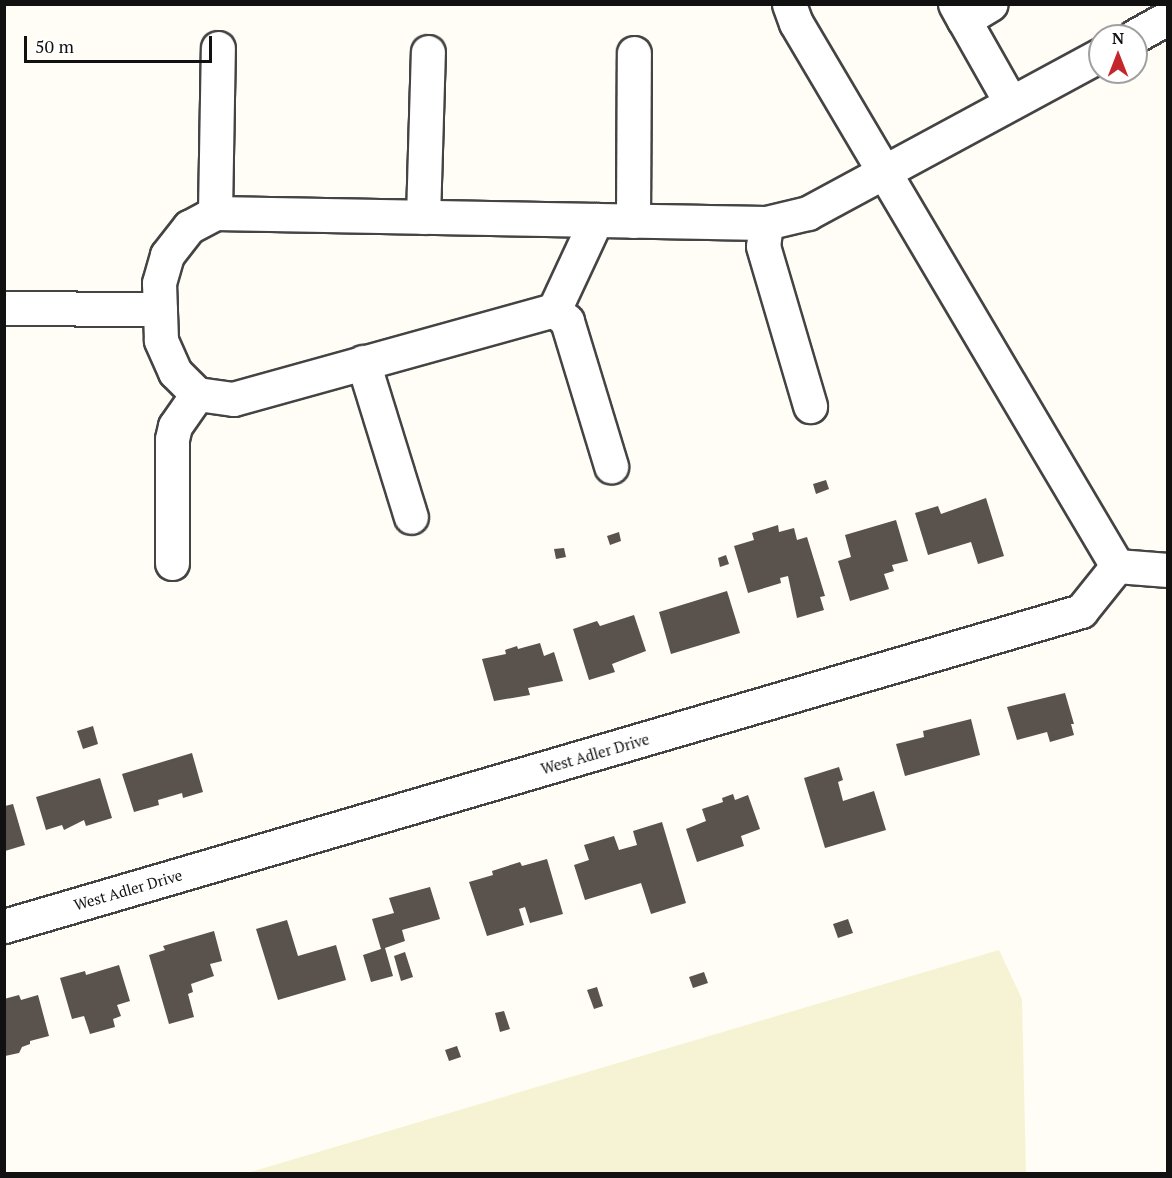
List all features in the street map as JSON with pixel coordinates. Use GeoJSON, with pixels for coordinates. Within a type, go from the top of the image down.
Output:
{"type":"FeatureCollection","features":[{"type":"Feature","properties":{"kind":"street"},"geometry":{"type":"LineString","coordinates":[[789,4],[796,23],[1117,566],[1167,570]]}},
{"type":"Feature","properties":{"kind":"street"},"geometry":{"type":"LineString","coordinates":[[970,10],[1011,103]]}},
{"type":"Feature","properties":{"kind":"street"},"geometry":{"type":"LineString","coordinates":[[1148,29],[1167,18]]}},
{"type":"Feature","properties":{"kind":"street"},"geometry":{"type":"LineString","coordinates":[[215,213],[218,48]]}},
{"type":"Feature","properties":{"kind":"street"},"geometry":{"type":"LineString","coordinates":[[423,217],[428,52]]}},
{"type":"Feature","properties":{"kind":"street"},"geometry":{"type":"LineString","coordinates":[[633,221],[634,53]]}},
{"type":"Feature","properties":{"kind":"street"},"geometry":{"type":"LineString","coordinates":[[596,220],[554,310],[233,399],[197,394],[175,372],[161,340],[159,283],[166,255],[189,227],[215,213],[766,223],[808,213],[1088,61]]}},
{"type":"Feature","properties":{"kind":"street"},"geometry":{"type":"LineString","coordinates":[[766,223],[763,246],[810,406]]}},
{"type":"Feature","properties":{"kind":"street"},"geometry":{"type":"LineString","coordinates":[[4,308],[160,309]]}},
{"type":"Feature","properties":{"kind":"street"},"geometry":{"type":"LineString","coordinates":[[554,310],[567,321],[610,466]]}},
{"type":"Feature","properties":{"kind":"street"},"geometry":{"type":"LineString","coordinates":[[363,362],[411,517]]}},
{"type":"Feature","properties":{"kind":"street"},"geometry":{"type":"LineString","coordinates":[[172,563],[172,440],[175,426],[197,394]]}},
{"type":"Feature","properties":{"kind":"street","name":"West Adler Drive"},"geometry":{"type":"LineString","coordinates":[[4,926],[1081,611],[1117,566]]}},
{"type":"Feature","properties":{"kind":"shaded area"},"geometry":{"type":"Polygon","coordinates":[[[999,950],[1022,999],[1026,1173],[247,1173],[999,950]]]}},
{"type":"Feature","properties":{"kind":"building"},"geometry":{"type":"Polygon","coordinates":[[[826,480],[829,489],[816,494],[813,484],[826,480]]]}},
{"type":"Feature","properties":{"kind":"building"},"geometry":{"type":"Polygon","coordinates":[[[986,498],[1004,556],[978,564],[971,542],[928,555],[915,513],[938,506],[941,514],[986,498]]]}},
{"type":"Feature","properties":{"kind":"building"},"geometry":{"type":"Polygon","coordinates":[[[896,520],[908,561],[892,565],[894,571],[884,574],[889,589],[850,601],[838,561],[851,557],[845,535],[896,520]]]}},
{"type":"Feature","properties":{"kind":"building"},"geometry":{"type":"Polygon","coordinates":[[[778,525],[779,532],[794,528],[797,540],[807,537],[825,596],[820,597],[824,610],[797,618],[788,576],[780,578],[781,583],[748,593],[734,546],[754,540],[752,533],[778,525]]]}},
{"type":"Feature","properties":{"kind":"building"},"geometry":{"type":"Polygon","coordinates":[[[619,532],[621,541],[610,545],[607,536],[619,532]]]}},
{"type":"Feature","properties":{"kind":"building"},"geometry":{"type":"Polygon","coordinates":[[[564,548],[566,557],[556,559],[554,549],[564,548]]]}},
{"type":"Feature","properties":{"kind":"building"},"geometry":{"type":"Polygon","coordinates":[[[726,555],[729,564],[720,567],[718,558],[726,555]]]}},
{"type":"Feature","properties":{"kind":"building"},"geometry":{"type":"Polygon","coordinates":[[[727,591],[740,633],[671,654],[659,612],[727,591]]]}},
{"type":"Feature","properties":{"kind":"building"},"geometry":{"type":"Polygon","coordinates":[[[634,615],[646,651],[612,664],[615,672],[589,680],[573,629],[597,621],[600,626],[634,615]]]}},
{"type":"Feature","properties":{"kind":"building"},"geometry":{"type":"Polygon","coordinates":[[[540,643],[544,656],[554,652],[563,681],[528,688],[530,695],[494,701],[482,659],[506,654],[505,650],[517,646],[518,649],[540,643]]]}},
{"type":"Feature","properties":{"kind":"building"},"geometry":{"type":"Polygon","coordinates":[[[1065,693],[1074,724],[1071,724],[1074,735],[1050,742],[1047,732],[1017,740],[1007,707],[1065,693]]]}},
{"type":"Feature","properties":{"kind":"building"},"geometry":{"type":"Polygon","coordinates":[[[971,719],[980,755],[905,776],[896,744],[924,737],[923,731],[971,719]]]}},
{"type":"Feature","properties":{"kind":"building"},"geometry":{"type":"Polygon","coordinates":[[[93,726],[98,744],[83,749],[77,731],[93,726]]]}},
{"type":"Feature","properties":{"kind":"building"},"geometry":{"type":"Polygon","coordinates":[[[192,753],[203,792],[183,798],[182,793],[158,800],[159,805],[134,812],[122,774],[192,753]]]}},
{"type":"Feature","properties":{"kind":"building"},"geometry":{"type":"Polygon","coordinates":[[[839,767],[843,780],[838,782],[843,801],[874,791],[886,830],[825,848],[804,778],[839,767]]]}},
{"type":"Feature","properties":{"kind":"building"},"geometry":{"type":"Polygon","coordinates":[[[100,778],[112,818],[86,826],[84,820],[64,830],[62,825],[46,830],[36,797],[100,778]]]}},
{"type":"Feature","properties":{"kind":"building"},"geometry":{"type":"Polygon","coordinates":[[[733,794],[735,800],[748,795],[760,829],[741,836],[744,846],[697,862],[686,829],[706,821],[702,809],[723,802],[722,798],[733,794]]]}},
{"type":"Feature","properties":{"kind":"building"},"geometry":{"type":"Polygon","coordinates":[[[13,804],[25,845],[5,851],[5,806],[13,804]]]}},
{"type":"Feature","properties":{"kind":"building"},"geometry":{"type":"Polygon","coordinates":[[[662,822],[686,903],[651,914],[641,883],[585,900],[574,865],[589,860],[584,845],[614,836],[619,850],[637,845],[633,831],[662,822]]]}},
{"type":"Feature","properties":{"kind":"building"},"geometry":{"type":"Polygon","coordinates":[[[547,859],[563,914],[530,923],[525,907],[519,909],[524,925],[487,936],[469,882],[493,875],[492,871],[520,862],[522,866],[547,859]]]}},
{"type":"Feature","properties":{"kind":"building"},"geometry":{"type":"Polygon","coordinates":[[[430,887],[440,919],[402,930],[405,941],[385,948],[393,976],[371,982],[363,955],[381,949],[372,919],[394,913],[389,898],[430,887]]]}},
{"type":"Feature","properties":{"kind":"building"},"geometry":{"type":"Polygon","coordinates":[[[848,919],[853,933],[838,938],[833,924],[848,919]]]}},
{"type":"Feature","properties":{"kind":"building"},"geometry":{"type":"Polygon","coordinates":[[[287,920],[298,956],[336,945],[346,980],[278,1000],[256,929],[287,920]]]}},
{"type":"Feature","properties":{"kind":"building"},"geometry":{"type":"Polygon","coordinates":[[[214,931],[222,961],[210,964],[214,976],[191,984],[193,992],[188,994],[194,1017],[169,1024],[149,955],[165,950],[163,946],[214,931]]]}},
{"type":"Feature","properties":{"kind":"building"},"geometry":{"type":"Polygon","coordinates":[[[405,952],[413,977],[401,981],[394,956],[405,952]]]}},
{"type":"Feature","properties":{"kind":"building"},"geometry":{"type":"Polygon","coordinates":[[[119,965],[130,1001],[117,1005],[121,1016],[113,1019],[115,1027],[90,1034],[84,1016],[72,1019],[60,978],[85,971],[86,975],[119,965]]]}},
{"type":"Feature","properties":{"kind":"building"},"geometry":{"type":"Polygon","coordinates":[[[704,972],[708,983],[693,988],[689,977],[704,972]]]}},
{"type":"Feature","properties":{"kind":"building"},"geometry":{"type":"Polygon","coordinates":[[[597,987],[603,1006],[594,1009],[587,990],[597,987]]]}},
{"type":"Feature","properties":{"kind":"building"},"geometry":{"type":"Polygon","coordinates":[[[19,995],[21,1000],[38,995],[49,1036],[30,1041],[30,1044],[22,1047],[19,1053],[5,1056],[4,999],[19,995]]]}},
{"type":"Feature","properties":{"kind":"building"},"geometry":{"type":"Polygon","coordinates":[[[504,1011],[510,1029],[500,1032],[495,1013],[504,1011]]]}},
{"type":"Feature","properties":{"kind":"building"},"geometry":{"type":"Polygon","coordinates":[[[457,1046],[461,1057],[449,1061],[445,1050],[457,1046]]]}}]}
